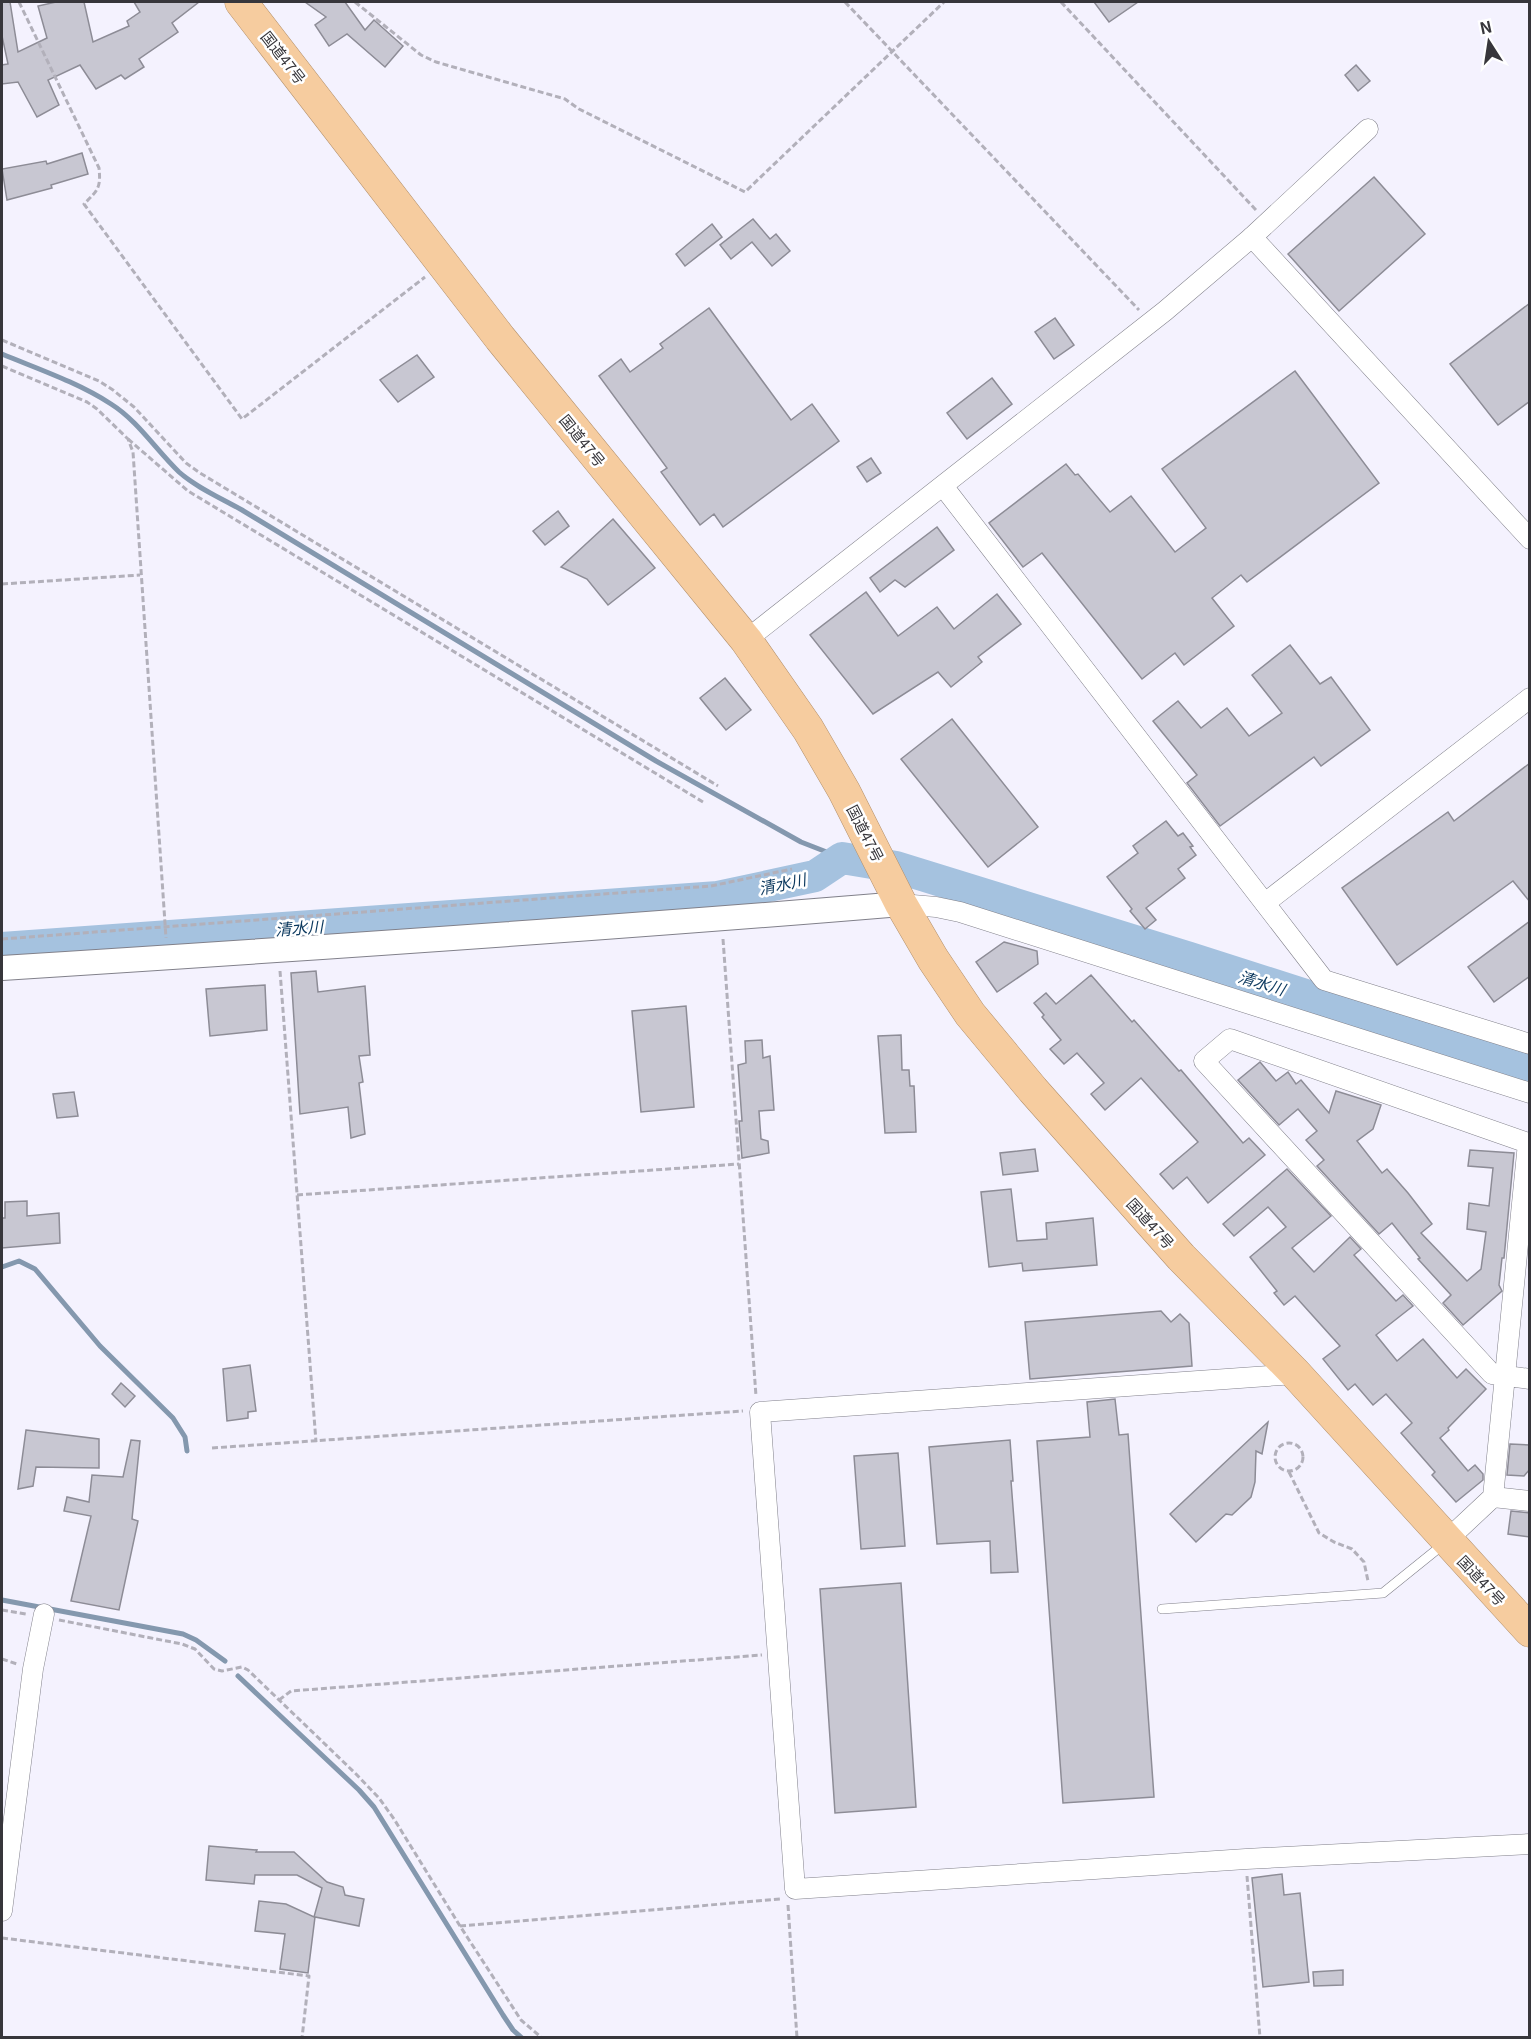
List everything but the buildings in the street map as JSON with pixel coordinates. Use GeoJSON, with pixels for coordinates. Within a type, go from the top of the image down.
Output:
{"type":"FeatureCollection","features":[{"type":"Feature","properties":{"kind":"highway","name":"国道47号"},"geometry":{"type":"LineString","coordinates":[[240,2],[500,338],[746,640],[808,729],[844,791],[899,901],[933,959],[970,1014],[1033,1090],[1181,1257],[1296,1374],[1446,1542],[1530,1631]]}},
{"type":"Feature","properties":{"kind":"street"},"geometry":{"type":"LineString","coordinates":[[746,640],[1150,323],[1252,237],[1368,129]]}},
{"type":"Feature","properties":{"kind":"street"},"geometry":{"type":"LineString","coordinates":[[1252,237],[1530,539]]}},
{"type":"Feature","properties":{"kind":"street"},"geometry":{"type":"LineString","coordinates":[[943,486],[1324,980],[1530,1044]]}},
{"type":"Feature","properties":{"kind":"street"},"geometry":{"type":"LineString","coordinates":[[1265,903],[1530,698]]}},
{"type":"Feature","properties":{"kind":"street"},"geometry":{"type":"LineString","coordinates":[[2,968],[278,951],[721,919],[899,901],[960,912],[1530,1093]]}},
{"type":"Feature","properties":{"kind":"street"},"geometry":{"type":"LineString","coordinates":[[1446,1542],[1493,1497],[1505,1377],[1523,1258],[1528,1143],[1230,1039],[1204,1061],[1492,1374],[1505,1377],[1530,1379]]}},
{"type":"Feature","properties":{"kind":"street"},"geometry":{"type":"LineString","coordinates":[[1296,1374],[759,1411],[795,1889],[1246,1859],[1530,1844]]}},
{"type":"Feature","properties":{"kind":"street"},"geometry":{"type":"LineString","coordinates":[[1493,1497],[1530,1501]]}},
{"type":"Feature","properties":{"kind":"street"},"geometry":{"type":"LineString","coordinates":[[2,1911],[33,1669],[44,1615]]}},
{"type":"Feature","properties":{"kind":"lane"},"geometry":{"type":"LineString","coordinates":[[1162,1609],[1383,1593],[1446,1542]]}},
{"type":"Feature","properties":{"kind":"path"},"geometry":{"type":"LineString","coordinates":[[19,2],[99,168],[99,189],[84,204],[242,419],[443,263]]}},
{"type":"Feature","properties":{"kind":"path"},"geometry":{"type":"LineString","coordinates":[[355,2],[421,55],[436,62],[565,99],[579,109],[745,192],[944,2]]}},
{"type":"Feature","properties":{"kind":"path"},"geometry":{"type":"LineString","coordinates":[[845,2],[1150,323]]}},
{"type":"Feature","properties":{"kind":"path"},"geometry":{"type":"LineString","coordinates":[[1061,2],[1268,222]]}},
{"type":"Feature","properties":{"kind":"path"},"geometry":{"type":"LineString","coordinates":[[2,340],[99,381],[134,407],[186,463],[200,473],[718,786]]}},
{"type":"Feature","properties":{"kind":"path"},"geometry":{"type":"LineString","coordinates":[[2,366],[87,402],[188,491],[704,802]]}},
{"type":"Feature","properties":{"kind":"path"},"geometry":{"type":"LineString","coordinates":[[128,438],[133,452],[165,930]]}},
{"type":"Feature","properties":{"kind":"path"},"geometry":{"type":"LineString","coordinates":[[2,584],[141,574]]}},
{"type":"Feature","properties":{"kind":"path"},"geometry":{"type":"LineString","coordinates":[[2,939],[165,930],[711,886],[792,869]]}},
{"type":"Feature","properties":{"kind":"path"},"geometry":{"type":"LineString","coordinates":[[212,1448],[759,1411],[721,919]]}},
{"type":"Feature","properties":{"kind":"path"},"geometry":{"type":"LineString","coordinates":[[278,951],[316,1442]]}},
{"type":"Feature","properties":{"kind":"path"},"geometry":{"type":"LineString","coordinates":[[297,1195],[739,1164]]}},
{"type":"Feature","properties":{"kind":"path"},"geometry":{"type":"LineString","coordinates":[[1289,1472],[1297,1469],[1303,1456],[1296,1445],[1287,1443],[1279,1447],[1275,1456],[1276,1465],[1289,1472],[1319,1533],[1352,1549],[1364,1562],[1371,1594]]}},
{"type":"Feature","properties":{"kind":"path"},"geometry":{"type":"LineString","coordinates":[[2,1610],[44,1615],[182,1644],[195,1649],[214,1669],[222,1671],[242,1667],[248,1670],[378,1798],[394,1819],[521,2020],[542,2037]]}},
{"type":"Feature","properties":{"kind":"path"},"geometry":{"type":"LineString","coordinates":[[279,1700],[291,1691],[778,1653]]}},
{"type":"Feature","properties":{"kind":"path"},"geometry":{"type":"LineString","coordinates":[[1246,1859],[1260,2037]]}},
{"type":"Feature","properties":{"kind":"path"},"geometry":{"type":"LineString","coordinates":[[460,1926],[787,1899],[797,2037]]}},
{"type":"Feature","properties":{"kind":"path"},"geometry":{"type":"LineString","coordinates":[[2,1938],[309,1976],[302,2037]]}},
{"type":"Feature","properties":{"kind":"waterway"},"geometry":{"type":"LineString","coordinates":[[2,354],[57,376],[98,396],[130,419],[179,472],[201,488],[242,510],[656,761],[801,842],[842,858]]}},
{"type":"Feature","properties":{"kind":"waterway","name":"清水川"},"geometry":{"type":"LineString","coordinates":[[2,948],[718,897],[815,876],[842,858],[896,867],[1530,1067]]}},
{"type":"Feature","properties":{"kind":"waterway"},"geometry":{"type":"LineString","coordinates":[[2,1267],[19,1261],[35,1269],[100,1346],[173,1418],[185,1437],[187,1451]]}},
{"type":"Feature","properties":{"kind":"waterway"},"geometry":{"type":"LineString","coordinates":[[2,1600],[183,1634],[196,1640],[225,1661]]}},
{"type":"Feature","properties":{"kind":"waterway"},"geometry":{"type":"LineString","coordinates":[[238,1676],[359,1790],[374,1807],[503,2015],[513,2030],[522,2038]]}}]}
